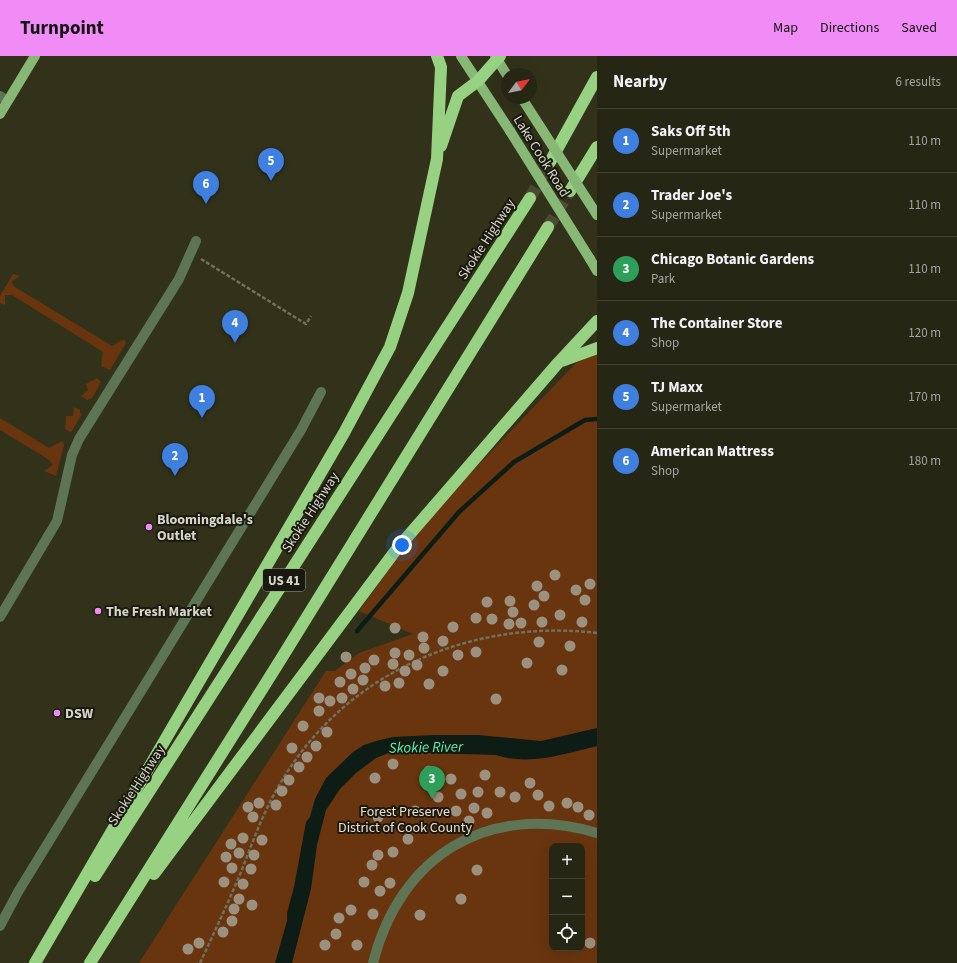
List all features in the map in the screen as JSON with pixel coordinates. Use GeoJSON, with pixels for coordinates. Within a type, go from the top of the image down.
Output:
{"type":"FeatureCollection","features":[{"type":"Feature","properties":{"kind":"highway"},"geometry":{"type":"LineString","coordinates":[[437,56],[441,67],[437,159]]}},
{"type":"Feature","properties":{"kind":"highway"},"geometry":{"type":"LineString","coordinates":[[35,963],[344,433],[390,347],[408,293],[437,159],[458,96],[478,81],[498,57]]}},
{"type":"Feature","properties":{"kind":"highway"},"geometry":{"type":"LineString","coordinates":[[550,162],[597,77]]}},
{"type":"Feature","properties":{"kind":"highway"},"geometry":{"type":"LineString","coordinates":[[570,191],[597,147]]}},
{"type":"Feature","properties":{"kind":"highway","name":"Skokie Highway"},"geometry":{"type":"LineString","coordinates":[[39,963],[530,198]]}},
{"type":"Feature","properties":{"kind":"highway","name":"US 41"},"geometry":{"type":"LineString","coordinates":[[90,963],[290,646],[548,227]]}},
{"type":"Feature","properties":{"kind":"highway"},"geometry":{"type":"LineString","coordinates":[[100,948],[396,550],[558,363],[597,321]]}},
{"type":"Feature","properties":{"kind":"highway"},"geometry":{"type":"LineString","coordinates":[[558,363],[597,348]]}},
{"type":"Feature","properties":{"kind":"main road"},"geometry":{"type":"LineString","coordinates":[[0,114],[4,99],[35,56]]}},
{"type":"Feature","properties":{"kind":"main road","name":"Lake Cook Road"},"geometry":{"type":"LineString","coordinates":[[461,56],[510,130],[597,271]]}},
{"type":"Feature","properties":{"kind":"main road"},"geometry":{"type":"LineString","coordinates":[[498,57],[504,68]]}},
{"type":"Feature","properties":{"kind":"main road","name":"Lake Cook Road"},"geometry":{"type":"LineString","coordinates":[[525,104],[597,215]]}},
{"type":"Feature","properties":{"kind":"lane"},"geometry":{"type":"LineString","coordinates":[[0,617],[57,521],[72,455],[79,439],[180,278],[196,241]]}},
{"type":"Feature","properties":{"kind":"lane"},"geometry":{"type":"LineString","coordinates":[[0,926],[18,892],[293,444],[321,392]]}},
{"type":"Feature","properties":{"kind":"lane"},"geometry":{"type":"LineString","coordinates":[[373,963],[379,940],[393,908],[416,877],[442,852],[492,830],[518,824],[557,824],[597,833]]}},
{"type":"Feature","properties":{"kind":"path"},"geometry":{"type":"LineString","coordinates":[[201,259],[306,324],[311,316]]}},
{"type":"Feature","properties":{"kind":"path"},"geometry":{"type":"LineString","coordinates":[[200,963],[277,789],[298,757],[316,734],[344,708],[367,689],[396,670],[437,652],[466,642],[531,631],[579,631],[597,633]]}},
{"type":"Feature","properties":{"kind":"green space"},"geometry":{"type":"Polygon","coordinates":[[[13,274],[20,276],[11,282],[15,287],[112,346],[124,339],[126,343],[110,370],[101,366],[103,352],[12,295],[5,295],[5,305],[0,303],[0,296],[13,274]]]}},
{"type":"Feature","properties":{"kind":"green space","name":"Forest Preserve District of Cook County"},"geometry":{"type":"Polygon","coordinates":[[[593,353],[597,353],[597,963],[139,963],[326,671],[335,671],[359,653],[413,634],[359,611],[405,547],[463,481],[576,363],[593,353]]]}},
{"type":"Feature","properties":{"kind":"green space"},"geometry":{"type":"Polygon","coordinates":[[[97,378],[101,382],[92,398],[87,400],[81,396],[88,390],[86,384],[97,378]]]}},
{"type":"Feature","properties":{"kind":"green space"},"geometry":{"type":"Polygon","coordinates":[[[74,407],[80,410],[81,415],[70,432],[65,429],[66,416],[73,416],[74,407]]]}},
{"type":"Feature","properties":{"kind":"green space"},"geometry":{"type":"Polygon","coordinates":[[[0,418],[49,448],[62,441],[64,445],[56,476],[44,471],[53,465],[48,459],[0,430],[0,418]]]}},
{"type":"Feature","properties":{"kind":"water","name":"Skokie River"},"geometry":{"type":"Polygon","coordinates":[[[597,728],[597,746],[546,758],[521,759],[496,755],[391,752],[376,758],[356,773],[340,789],[326,810],[317,845],[311,889],[292,963],[275,963],[287,921],[287,913],[294,887],[306,822],[310,817],[315,799],[326,778],[353,752],[364,745],[393,737],[478,735],[541,741],[597,728]]]}},
{"type":"Feature","properties":{"kind":"waterway"},"geometry":{"type":"LineString","coordinates":[[357,631],[459,512],[514,462],[585,420],[597,419]]}},
{"type":"Feature","properties":{"kind":"tunnel"},"geometry":{"type":"LineString","coordinates":[[530,198],[550,162]]}},
{"type":"Feature","properties":{"kind":"tunnel"},"geometry":{"type":"LineString","coordinates":[[548,227],[570,191]]}},
{"type":"Feature","properties":{"kind":"place","name":"TJ Maxx"},"geometry":{"type":"Point","coordinates":[271,181]}},
{"type":"Feature","properties":{"kind":"place","name":"American Mattress"},"geometry":{"type":"Point","coordinates":[206,204]}},
{"type":"Feature","properties":{"kind":"place","name":"The Container Store"},"geometry":{"type":"Point","coordinates":[235,343]}},
{"type":"Feature","properties":{"kind":"place","name":"Saks Off 5th"},"geometry":{"type":"Point","coordinates":[202,418]}},
{"type":"Feature","properties":{"kind":"place","name":"Trader Joe's"},"geometry":{"type":"Point","coordinates":[175,476]}},
{"type":"Feature","properties":{"kind":"place","name":"Bloomingdale's Outlet"},"geometry":{"type":"Point","coordinates":[149,527]}},
{"type":"Feature","properties":{"kind":"place","name":"The Fresh Market"},"geometry":{"type":"Point","coordinates":[98,611]}},
{"type":"Feature","properties":{"kind":"place","name":"DSW"},"geometry":{"type":"Point","coordinates":[57,713]}},
{"type":"Feature","properties":{"kind":"place","name":"Chicago Botanic Gardens"},"geometry":{"type":"Point","coordinates":[432,799]}}]}
